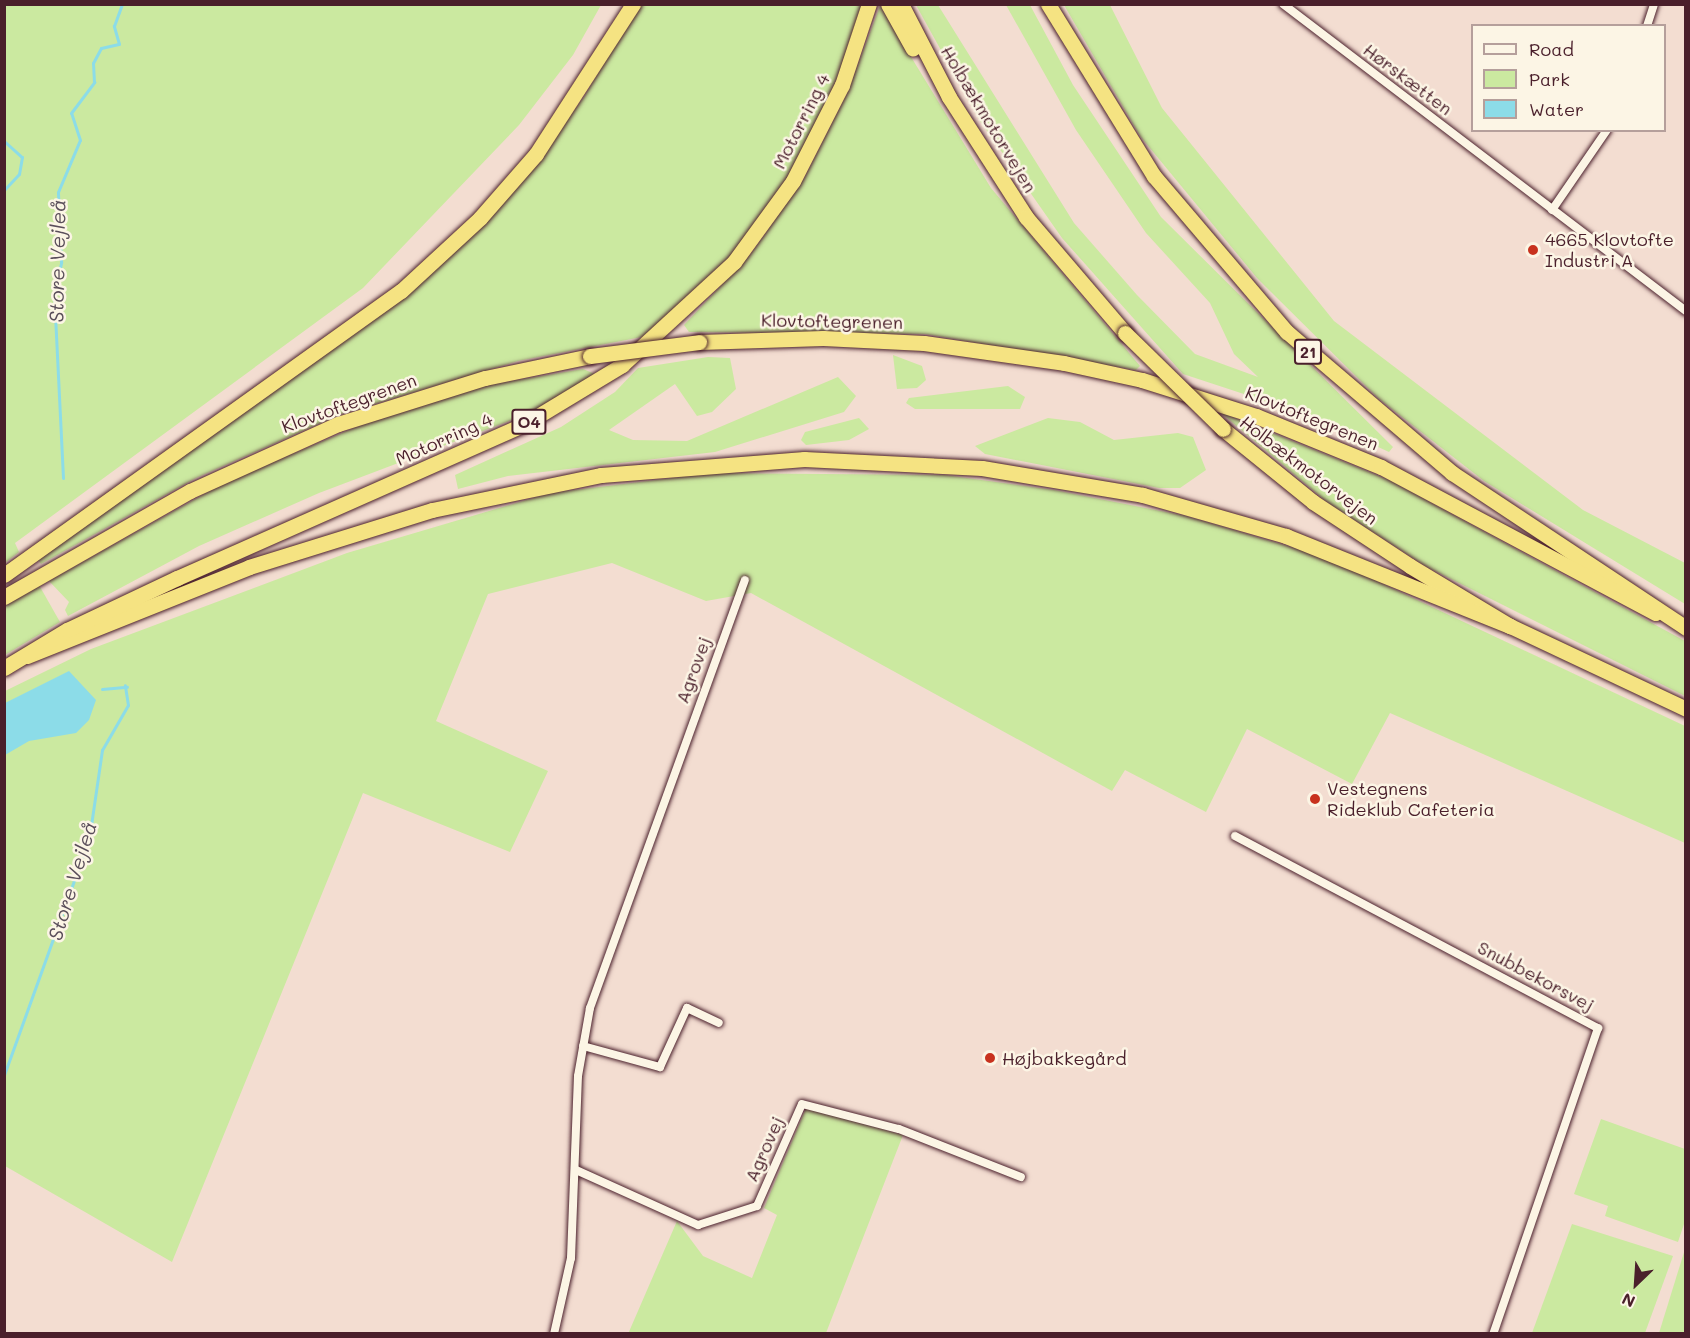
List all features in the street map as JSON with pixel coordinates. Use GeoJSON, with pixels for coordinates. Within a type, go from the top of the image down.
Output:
{"type":"FeatureCollection","features":[{"type":"Feature","properties":{"kind":"highway"},"geometry":{"type":"LineString","coordinates":[[4,575],[401,291],[480,218],[536,154],[633,4]]}},
{"type":"Feature","properties":{"kind":"highway","name":"Motorring 4"},"geometry":{"type":"LineString","coordinates":[[4,668],[68,630],[177,578],[523,425],[622,365],[734,262],[793,182],[842,85],[869,4]]}},
{"type":"Feature","properties":{"kind":"highway","name":"21"},"geometry":{"type":"LineString","coordinates":[[1048,4],[1154,176],[1287,332],[1452,473],[1656,613],[1686,628]]}},
{"type":"Feature","properties":{"kind":"highway","name":"Holbækmotorvejen"},"geometry":{"type":"LineString","coordinates":[[896,9],[962,133],[994,168],[1026,217],[1125,333],[1223,429],[1361,535],[1510,627],[1686,709]]}},
{"type":"Feature","properties":{"kind":"highway","name":"Klovtoftegrenen"},"geometry":{"type":"LineString","coordinates":[[4,597],[190,491],[327,429],[485,378],[590,356],[699,342],[823,338],[924,343],[1064,363],[1186,393],[1381,467],[1656,613]]}},
{"type":"Feature","properties":{"kind":"highway"},"geometry":{"type":"LineString","coordinates":[[27,656],[249,567],[432,510],[601,475],[804,459],[982,468],[1153,497],[1286,536],[1510,627]]}},
{"type":"Feature","properties":{"kind":"street","name":"Hørskætten"},"geometry":{"type":"LineString","coordinates":[[1283,4],[1686,311]]}},
{"type":"Feature","properties":{"kind":"street"},"geometry":{"type":"LineString","coordinates":[[1648,24],[1654,4]]}},
{"type":"Feature","properties":{"kind":"street"},"geometry":{"type":"LineString","coordinates":[[1552,210],[1606,132]]}},
{"type":"Feature","properties":{"kind":"street","name":"Agrovej"},"geometry":{"type":"LineString","coordinates":[[554,1334],[571,1258],[583,1046],[601,965],[745,580]]}},
{"type":"Feature","properties":{"kind":"street","name":"Snubbekorsvej"},"geometry":{"type":"LineString","coordinates":[[1235,836],[1598,1028],[1493,1334]]}},
{"type":"Feature","properties":{"kind":"street"},"geometry":{"type":"LineString","coordinates":[[583,1046],[660,1066],[687,1008],[720,1023]]}},
{"type":"Feature","properties":{"kind":"street","name":"Agrovej"},"geometry":{"type":"LineString","coordinates":[[576,1170],[698,1225],[757,1206],[802,1104],[899,1129],[1021,1177]]}},
{"type":"Feature","properties":{"kind":"green space"},"geometry":{"type":"Polygon","coordinates":[[[4,5],[601,5],[573,55],[519,125],[363,288],[15,543],[19,552],[5,563],[4,5]]]}},
{"type":"Feature","properties":{"kind":"green space"},"geometry":{"type":"Polygon","coordinates":[[[639,5],[865,5],[848,56],[791,173],[729,259],[652,335],[518,361],[341,414],[196,478],[41,564],[37,559],[402,296],[540,157],[584,97],[639,5]]]}},
{"type":"Feature","properties":{"kind":"green space"},"geometry":{"type":"Polygon","coordinates":[[[916,5],[938,5],[1074,223],[1137,295],[1195,354],[1258,377],[1234,354],[1210,303],[1146,233],[1076,130],[1006,5],[1030,5],[1073,85],[1161,217],[1393,447],[1389,452],[1311,416],[1183,374],[1062,238],[980,121],[916,5]]]}},
{"type":"Feature","properties":{"kind":"green space"},"geometry":{"type":"Polygon","coordinates":[[[1064,5],[1110,5],[1162,108],[1334,321],[1583,510],[1685,563],[1685,604],[1484,481],[1379,399],[1257,278],[1140,136],[1064,5]]]}},
{"type":"Feature","properties":{"kind":"green space"},"geometry":{"type":"Polygon","coordinates":[[[880,6],[991,188],[1140,366],[1136,370],[925,334],[689,332],[684,325],[751,254],[804,179],[847,94],[880,6]]]}},
{"type":"Feature","properties":{"kind":"green space"},"geometry":{"type":"Polygon","coordinates":[[[893,355],[922,366],[926,380],[917,388],[897,389],[893,355]]]}},
{"type":"Feature","properties":{"kind":"green space"},"geometry":{"type":"Polygon","coordinates":[[[708,357],[730,358],[736,389],[712,412],[697,416],[675,384],[609,430],[633,440],[687,441],[838,377],[856,396],[844,412],[715,452],[508,476],[458,489],[455,475],[561,427],[615,392],[638,368],[708,357]]]}},
{"type":"Feature","properties":{"kind":"green space"},"geometry":{"type":"Polygon","coordinates":[[[583,369],[595,374],[546,407],[319,493],[199,546],[68,616],[65,610],[69,602],[49,581],[224,483],[394,411],[475,387],[583,369]]]}},
{"type":"Feature","properties":{"kind":"green space"},"geometry":{"type":"Polygon","coordinates":[[[1008,386],[1025,397],[1020,409],[915,409],[906,403],[909,398],[1008,386]]]}},
{"type":"Feature","properties":{"kind":"green space"},"geometry":{"type":"Polygon","coordinates":[[[1220,412],[1389,480],[1685,641],[1685,696],[1427,567],[1327,502],[1220,412]]]}},
{"type":"Feature","properties":{"kind":"green space"},"geometry":{"type":"Polygon","coordinates":[[[859,418],[869,429],[849,440],[806,445],[801,440],[805,432],[859,418]]]}},
{"type":"Feature","properties":{"kind":"green space"},"geometry":{"type":"Polygon","coordinates":[[[1048,418],[1080,422],[1114,440],[1178,433],[1193,437],[1206,470],[1180,488],[1159,488],[985,454],[975,446],[1048,418]]]}},
{"type":"Feature","properties":{"kind":"green space"},"geometry":{"type":"Polygon","coordinates":[[[713,473],[945,475],[1054,490],[1186,516],[1328,558],[1685,726],[1685,843],[1390,713],[1352,784],[1247,729],[1206,812],[1125,770],[1112,791],[751,593],[706,601],[612,563],[488,594],[436,721],[548,771],[510,852],[363,793],[172,1262],[5,1166],[5,691],[91,649],[347,553],[550,493],[713,473]]]}},
{"type":"Feature","properties":{"kind":"green space"},"geometry":{"type":"Polygon","coordinates":[[[39,585],[60,622],[5,655],[5,606],[39,585]]]}},
{"type":"Feature","properties":{"kind":"green space"},"geometry":{"type":"Polygon","coordinates":[[[806,1108],[903,1135],[826,1333],[628,1334],[677,1221],[703,1256],[752,1278],[777,1215],[764,1208],[806,1108]]]}},
{"type":"Feature","properties":{"kind":"green space"},"geometry":{"type":"Polygon","coordinates":[[[1601,1119],[1685,1149],[1685,1221],[1678,1242],[1605,1216],[1608,1206],[1574,1194],[1601,1119]]]}},
{"type":"Feature","properties":{"kind":"green space"},"geometry":{"type":"Polygon","coordinates":[[[1572,1224],[1673,1256],[1645,1333],[1532,1333],[1572,1224]]]}},
{"type":"Feature","properties":{"kind":"green space"},"geometry":{"type":"Polygon","coordinates":[[[1685,1249],[1685,1333],[1659,1333],[1685,1249]]]}},
{"type":"Feature","properties":{"kind":"water"},"geometry":{"type":"Polygon","coordinates":[[[69,671],[96,700],[89,720],[76,733],[29,741],[5,755],[5,703],[69,671]]]}},
{"type":"Feature","properties":{"kind":"waterway","name":"Store Vejleå"},"geometry":{"type":"LineString","coordinates":[[63,478],[54,296],[61,262],[58,192],[80,140],[71,113],[94,82],[93,63],[101,48],[119,44],[114,26],[122,4]]}},
{"type":"Feature","properties":{"kind":"waterway"},"geometry":{"type":"LineString","coordinates":[[4,141],[22,157],[19,174],[4,190]]}},
{"type":"Feature","properties":{"kind":"waterway","name":"Store Vejleå"},"geometry":{"type":"LineString","coordinates":[[4,1075],[89,839],[102,750],[128,705],[125,685]]}},
{"type":"Feature","properties":{"kind":"waterway"},"geometry":{"type":"LineString","coordinates":[[102,689],[127,687]]}},
{"type":"Feature","properties":{"kind":"place","name":"4665 Klovtofte Industri A"},"geometry":{"type":"Point","coordinates":[1533,250]}},
{"type":"Feature","properties":{"kind":"place","name":"Vestegnens Rideklub Cafeteria"},"geometry":{"type":"Point","coordinates":[1315,799]}},
{"type":"Feature","properties":{"kind":"place","name":"Højbakkegård"},"geometry":{"type":"Point","coordinates":[990,1058]}}]}
